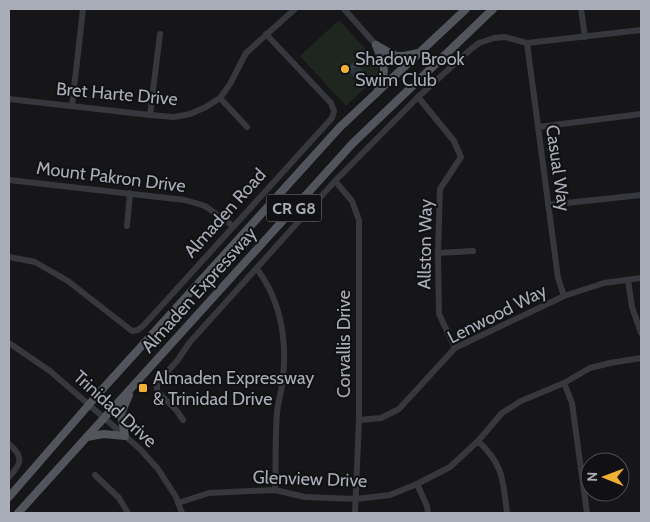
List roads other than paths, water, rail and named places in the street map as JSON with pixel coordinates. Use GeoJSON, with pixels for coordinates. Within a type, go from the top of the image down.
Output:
{"type":"FeatureCollection","features":[{"type":"Feature","properties":{"kind":"main road","name":"Almaden Expressway"},"geometry":{"type":"LineString","coordinates":[[9,497],[340,127],[466,9]]}},
{"type":"Feature","properties":{"kind":"main road","name":"Almaden Expressway"},"geometry":{"type":"LineString","coordinates":[[18,513],[353,143],[493,9]]}},
{"type":"Feature","properties":{"kind":"main road"},"geometry":{"type":"LineString","coordinates":[[376,45],[396,57],[418,53]]}},
{"type":"Feature","properties":{"kind":"main road"},"geometry":{"type":"LineString","coordinates":[[376,45],[384,67],[384,74],[377,92]]}},
{"type":"Feature","properties":{"kind":"main road"},"geometry":{"type":"LineString","coordinates":[[87,437],[104,434],[125,436],[121,418],[131,389]]}},
{"type":"Feature","properties":{"kind":"street"},"geometry":{"type":"LineString","coordinates":[[72,106],[83,9]]}},
{"type":"Feature","properties":{"kind":"street","name":"Bret Harte Drive"},"geometry":{"type":"LineString","coordinates":[[9,99],[150,116],[174,117],[190,114],[220,98],[230,84],[246,53],[295,9]]}},
{"type":"Feature","properties":{"kind":"street"},"geometry":{"type":"LineString","coordinates":[[344,9],[376,45]]}},
{"type":"Feature","properties":{"kind":"street"},"geometry":{"type":"LineString","coordinates":[[581,9],[585,37]]}},
{"type":"Feature","properties":{"kind":"street"},"geometry":{"type":"LineString","coordinates":[[183,420],[177,411],[156,392],[157,385],[190,342],[336,182],[418,97],[471,49],[486,40],[505,37],[527,43],[641,30]]}},
{"type":"Feature","properties":{"kind":"street"},"geometry":{"type":"LineString","coordinates":[[150,116],[160,34]]}},
{"type":"Feature","properties":{"kind":"street","name":"Almaden Road"},"geometry":{"type":"LineString","coordinates":[[9,257],[35,262],[68,281],[128,329],[135,331],[144,325],[329,122],[334,111],[331,103],[266,34]]}},
{"type":"Feature","properties":{"kind":"street","name":"Casual Way"},"geometry":{"type":"LineString","coordinates":[[527,43],[558,278],[564,296]]}},
{"type":"Feature","properties":{"kind":"street","name":"Allston Way"},"geometry":{"type":"LineString","coordinates":[[418,97],[454,141],[461,157],[440,190],[438,253],[439,314],[456,348]]}},
{"type":"Feature","properties":{"kind":"street"},"geometry":{"type":"LineString","coordinates":[[220,98],[247,127]]}},
{"type":"Feature","properties":{"kind":"street"},"geometry":{"type":"LineString","coordinates":[[538,127],[641,114]]}},
{"type":"Feature","properties":{"kind":"street","name":"Mount Pakron Drive"},"geometry":{"type":"LineString","coordinates":[[9,180],[193,202],[215,212],[233,226]]}},
{"type":"Feature","properties":{"kind":"street","name":"Corvallis Drive"},"geometry":{"type":"LineString","coordinates":[[336,182],[352,201],[359,220],[359,420],[355,513]]}},
{"type":"Feature","properties":{"kind":"street"},"geometry":{"type":"LineString","coordinates":[[127,226],[130,193]]}},
{"type":"Feature","properties":{"kind":"street"},"geometry":{"type":"LineString","coordinates":[[548,205],[641,195]]}},
{"type":"Feature","properties":{"kind":"street"},"geometry":{"type":"LineString","coordinates":[[438,253],[473,251]]}},
{"type":"Feature","properties":{"kind":"street"},"geometry":{"type":"LineString","coordinates":[[257,269],[269,286],[280,316],[284,341],[283,379],[277,411],[275,490]]}},
{"type":"Feature","properties":{"kind":"street","name":"Lenwood Way"},"geometry":{"type":"LineString","coordinates":[[359,420],[381,418],[399,409],[456,348],[564,296],[604,283],[641,278]]}},
{"type":"Feature","properties":{"kind":"street"},"geometry":{"type":"LineString","coordinates":[[628,280],[632,307],[641,333]]}},
{"type":"Feature","properties":{"kind":"street","name":"Trinidad Drive"},"geometry":{"type":"LineString","coordinates":[[9,344],[50,371],[125,436],[158,469],[182,513]]}},
{"type":"Feature","properties":{"kind":"street","name":"Glenview Drive"},"geometry":{"type":"LineString","coordinates":[[178,503],[209,493],[275,490],[305,497],[356,499],[390,494],[417,484],[450,467],[478,441],[502,413],[522,401],[564,384],[590,368],[641,358]]}},
{"type":"Feature","properties":{"kind":"street"},"geometry":{"type":"LineString","coordinates":[[564,384],[572,402],[581,452]]}},
{"type":"Feature","properties":{"kind":"street"},"geometry":{"type":"LineString","coordinates":[[478,441],[492,454],[502,475],[507,513]]}},
{"type":"Feature","properties":{"kind":"street"},"geometry":{"type":"LineString","coordinates":[[9,444],[18,454],[20,460],[18,468],[9,476]]}},
{"type":"Feature","properties":{"kind":"street"},"geometry":{"type":"LineString","coordinates":[[95,475],[119,498],[128,513]]}},
{"type":"Feature","properties":{"kind":"street"},"geometry":{"type":"LineString","coordinates":[[417,484],[427,506],[428,513]]}},
{"type":"Feature","properties":{"kind":"water"},"geometry":{"type":"Polygon","coordinates":[[[359,57],[363,62],[359,67],[367,76],[360,83],[346,69],[359,57]]]}},
{"type":"Feature","properties":{"kind":"place","name":"Shadow Brook Swim Club"},"geometry":{"type":"Point","coordinates":[345,69]}},
{"type":"Feature","properties":{"kind":"place","name":"Almaden Expressway & Trinidad Drive"},"geometry":{"type":"Point","coordinates":[143,388]}}]}
